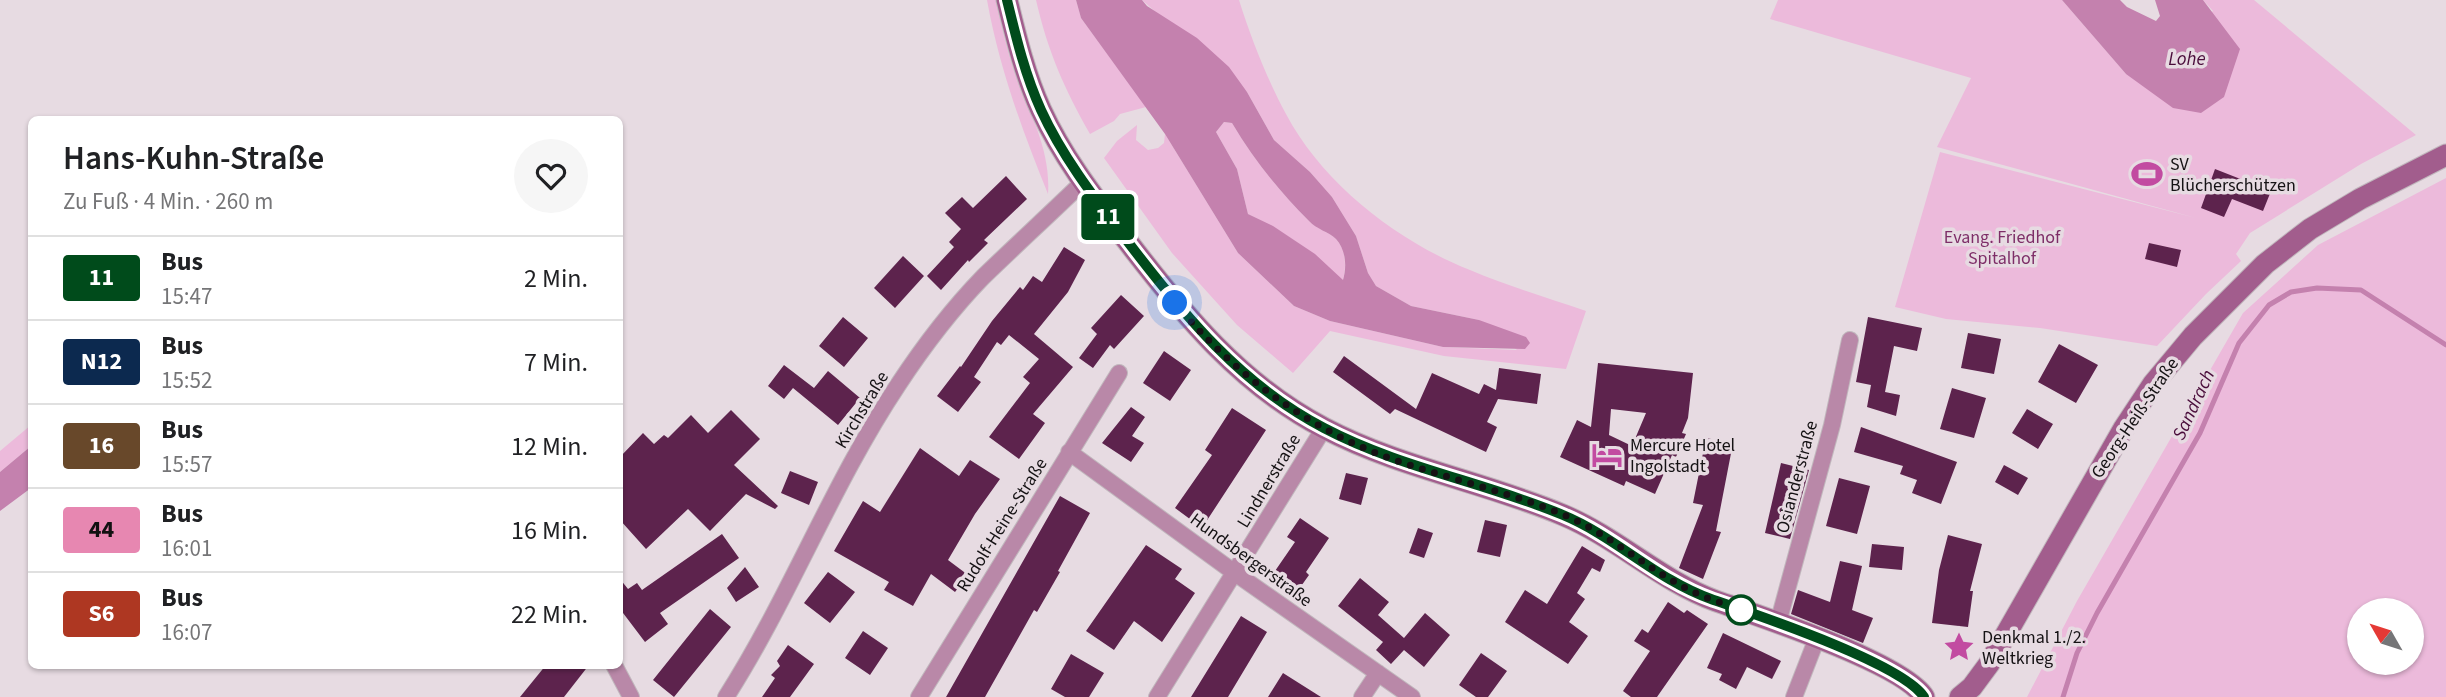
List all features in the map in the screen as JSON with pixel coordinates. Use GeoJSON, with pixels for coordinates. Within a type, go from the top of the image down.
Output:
{"type":"FeatureCollection","features":[{"type":"Feature","properties":{"kind":"street"},"geometry":{"type":"LineString","coordinates":[[1007,0],[1018,47],[1042,110],[1083,182],[1168,294],[1228,361],[1290,408],[1324,428],[1390,458],[1564,515],[1622,546],[1684,587],[1817,638],[1903,678],[1924,697]]}},
{"type":"Feature","properties":{"kind":"street","name":"Georg-Heiß-Straße"},"geometry":{"type":"LineString","coordinates":[[1961,697],[1989,664],[2124,428],[2153,384],[2193,336],[2265,264],[2310,229],[2360,199],[2446,155]]}},
{"type":"Feature","properties":{"kind":"street","name":"Kirchstraße"},"geometry":{"type":"LineString","coordinates":[[726,697],[776,612],[877,418],[898,385],[949,316],[982,278],[1083,182]]}},
{"type":"Feature","properties":{"kind":"street","name":"Osianderstraße"},"geometry":{"type":"LineString","coordinates":[[1778,623],[1832,425],[1850,340]]}},
{"type":"Feature","properties":{"kind":"street","name":"Rudolf-Heine-Straße"},"geometry":{"type":"LineString","coordinates":[[919,697],[1119,373]]}},
{"type":"Feature","properties":{"kind":"street","name":"Lindnerstraße"},"geometry":{"type":"LineString","coordinates":[[1157,697],[1324,428]]}},
{"type":"Feature","properties":{"kind":"street","name":"Hundsbergerstraße"},"geometry":{"type":"LineString","coordinates":[[1069,452],[1412,697]]}},
{"type":"Feature","properties":{"kind":"street"},"geometry":{"type":"LineString","coordinates":[[1794,697],[1817,638]]}},
{"type":"Feature","properties":{"kind":"street"},"geometry":{"type":"LineString","coordinates":[[616,669],[631,697]]}},
{"type":"Feature","properties":{"kind":"street"},"geometry":{"type":"LineString","coordinates":[[1362,697],[1378,673]]}},
{"type":"Feature","properties":{"kind":"green space"},"geometry":{"type":"Polygon","coordinates":[[[987,0],[996,0],[1012,65],[1043,147],[1048,194],[1012,98],[987,0]]]}},
{"type":"Feature","properties":{"kind":"green space"},"geometry":{"type":"Polygon","coordinates":[[[1036,0],[1076,0],[1081,18],[1146,107],[1120,114],[1114,121],[1090,134],[1058,69],[1036,0]]]}},
{"type":"Feature","properties":{"kind":"green space"},"geometry":{"type":"Polygon","coordinates":[[[1142,0],[1239,0],[1260,58],[1286,114],[1320,164],[1364,207],[1389,226],[1443,258],[1499,281],[1586,311],[1566,369],[1444,356],[1330,331],[1293,373],[1237,325],[1172,253],[1104,158],[1117,141],[1137,125],[1136,140],[1148,150],[1158,148],[1164,143],[1165,134],[1238,253],[1294,306],[1330,321],[1443,347],[1517,350],[1479,320],[1411,306],[1376,286],[1368,273],[1356,236],[1332,197],[1310,172],[1274,140],[1247,92],[1142,0]]]}},
{"type":"Feature","properties":{"kind":"green space","name":"Evang. Friedhof Spitalhof"},"geometry":{"type":"Polygon","coordinates":[[[1778,0],[2062,0],[2126,74],[2213,11],[2203,0],[2254,0],[2416,135],[2361,164],[2250,233],[2236,254],[2241,261],[2157,346],[2040,328],[1946,319],[1895,307],[1940,152],[2196,218],[1937,147],[1971,78],[1770,19],[1778,0]]]}},
{"type":"Feature","properties":{"kind":"green space"},"geometry":{"type":"Polygon","coordinates":[[[1224,122],[1232,123],[1258,162],[1298,210],[1340,244],[1345,259],[1343,281],[1298,243],[1248,214],[1237,169],[1216,132],[1224,122]]]}},
{"type":"Feature","properties":{"kind":"green space"},"geometry":{"type":"Polygon","coordinates":[[[2446,178],[2446,697],[2027,697],[2077,601],[2243,313],[2318,245],[2446,178]]]}},
{"type":"Feature","properties":{"kind":"green space"},"geometry":{"type":"Polygon","coordinates":[[[28,428],[28,449],[0,472],[0,451],[28,428]]]}},
{"type":"Feature","properties":{"kind":"water"},"geometry":{"type":"Polygon","coordinates":[[[1076,0],[1142,0],[1197,38],[1229,67],[1247,92],[1274,140],[1310,172],[1332,197],[1356,236],[1368,273],[1376,286],[1411,306],[1479,320],[1526,337],[1530,343],[1525,349],[1443,347],[1330,321],[1294,306],[1238,253],[1165,134],[1081,18],[1076,0]],[[1224,122],[1216,132],[1237,169],[1248,214],[1273,226],[1315,254],[1343,280],[1345,259],[1339,243],[1312,224],[1287,198],[1232,123],[1224,122]]]}},
{"type":"Feature","properties":{"kind":"water","name":"Lohe"},"geometry":{"type":"Polygon","coordinates":[[[2062,0],[2120,0],[2127,7],[2156,21],[2160,16],[2155,0],[2203,0],[2240,49],[2224,97],[2201,113],[2173,108],[2126,74],[2062,0]]]}},
{"type":"Feature","properties":{"kind":"water"},"geometry":{"type":"Polygon","coordinates":[[[28,449],[28,490],[0,511],[0,472],[28,449]]]}},
{"type":"Feature","properties":{"kind":"building"},"geometry":{"type":"Polygon","coordinates":[[[2215,169],[2271,191],[2263,211],[2232,199],[2224,217],[2201,208],[2215,169]]]}},
{"type":"Feature","properties":{"kind":"building"},"geometry":{"type":"Polygon","coordinates":[[[1006,176],[1027,199],[984,240],[988,243],[969,262],[968,260],[941,290],[927,276],[954,247],[949,242],[961,229],[945,213],[962,197],[973,208],[1006,176]]]}},
{"type":"Feature","properties":{"kind":"building"},"geometry":{"type":"Polygon","coordinates":[[[2149,243],[2181,250],[2177,267],[2145,259],[2149,243]]]}},
{"type":"Feature","properties":{"kind":"building"},"geometry":{"type":"Polygon","coordinates":[[[1064,247],[1085,260],[1068,292],[1034,334],[1073,367],[1033,414],[1045,423],[1019,459],[989,437],[1030,383],[1023,377],[1039,359],[1009,335],[1001,345],[997,342],[974,377],[981,382],[958,412],[937,396],[1020,287],[1023,290],[1033,276],[1042,282],[1064,247]]]}},
{"type":"Feature","properties":{"kind":"building"},"geometry":{"type":"Polygon","coordinates":[[[903,256],[924,276],[895,308],[874,288],[903,256]]]}},
{"type":"Feature","properties":{"kind":"building"},"geometry":{"type":"Polygon","coordinates":[[[1121,295],[1144,316],[1114,349],[1110,345],[1093,368],[1079,358],[1097,334],[1091,328],[1121,295]]]}},
{"type":"Feature","properties":{"kind":"building"},"geometry":{"type":"Polygon","coordinates":[[[843,317],[868,338],[844,367],[819,346],[843,317]]]}},
{"type":"Feature","properties":{"kind":"building"},"geometry":{"type":"Polygon","coordinates":[[[1868,317],[1922,328],[1917,351],[1894,346],[1885,392],[1900,395],[1896,416],[1867,407],[1871,385],[1856,382],[1868,317]]]}},
{"type":"Feature","properties":{"kind":"building"},"geometry":{"type":"Polygon","coordinates":[[[1968,333],[2001,339],[1994,374],[1961,368],[1968,333]]]}},
{"type":"Feature","properties":{"kind":"building"},"geometry":{"type":"Polygon","coordinates":[[[2059,344],[2098,365],[2076,403],[2038,382],[2059,344]]]}},
{"type":"Feature","properties":{"kind":"building"},"geometry":{"type":"Polygon","coordinates":[[[1164,351],[1191,370],[1170,401],[1143,383],[1164,351]]]}},
{"type":"Feature","properties":{"kind":"building"},"geometry":{"type":"Polygon","coordinates":[[[1344,356],[1416,409],[1432,373],[1479,394],[1484,384],[1496,390],[1499,368],[1541,374],[1537,404],[1498,399],[1487,422],[1497,427],[1486,452],[1395,409],[1390,414],[1333,372],[1344,356]]]}},
{"type":"Feature","properties":{"kind":"building"},"geometry":{"type":"Polygon","coordinates":[[[1598,363],[1693,373],[1688,418],[1682,433],[1686,434],[1676,457],[1672,455],[1655,494],[1626,481],[1624,486],[1560,457],[1577,420],[1591,427],[1598,363]],[[1611,409],[1609,435],[1632,446],[1646,413],[1611,409]]]}},
{"type":"Feature","properties":{"kind":"building"},"geometry":{"type":"Polygon","coordinates":[[[784,365],[814,388],[828,371],[860,398],[838,425],[793,388],[784,399],[768,386],[784,365]]]}},
{"type":"Feature","properties":{"kind":"building"},"geometry":{"type":"Polygon","coordinates":[[[1952,388],[1986,398],[1974,438],[1940,429],[1952,388]]]}},
{"type":"Feature","properties":{"kind":"building"},"geometry":{"type":"Polygon","coordinates":[[[1131,407],[1145,417],[1132,436],[1144,443],[1131,462],[1102,443],[1131,407]]]}},
{"type":"Feature","properties":{"kind":"building"},"geometry":{"type":"Polygon","coordinates":[[[1232,408],[1266,430],[1202,528],[1175,508],[1212,455],[1205,450],[1232,408]]]}},
{"type":"Feature","properties":{"kind":"building"},"geometry":{"type":"Polygon","coordinates":[[[2027,409],[2053,424],[2038,449],[2012,433],[2027,409]]]}},
{"type":"Feature","properties":{"kind":"building"},"geometry":{"type":"Polygon","coordinates":[[[731,410],[760,439],[734,465],[778,506],[775,509],[746,494],[710,531],[688,509],[646,549],[623,523],[623,454],[643,433],[654,444],[664,435],[668,438],[691,415],[708,433],[731,410]]]}},
{"type":"Feature","properties":{"kind":"building"},"geometry":{"type":"Polygon","coordinates":[[[1861,427],[1957,462],[1941,504],[1912,493],[1917,480],[1900,474],[1903,466],[1854,452],[1861,427]]]}},
{"type":"Feature","properties":{"kind":"building"},"geometry":{"type":"Polygon","coordinates":[[[1706,438],[1733,443],[1716,531],[1721,532],[1703,579],[1679,568],[1703,505],[1693,503],[1706,438]]]}},
{"type":"Feature","properties":{"kind":"building"},"geometry":{"type":"Polygon","coordinates":[[[920,448],[959,476],[970,460],[1000,479],[975,514],[948,560],[968,575],[955,592],[931,574],[913,606],[884,590],[889,582],[834,551],[863,501],[880,512],[920,448]]]}},
{"type":"Feature","properties":{"kind":"building"},"geometry":{"type":"Polygon","coordinates":[[[1781,463],[1809,470],[1790,539],[1765,533],[1781,463]]]}},
{"type":"Feature","properties":{"kind":"building"},"geometry":{"type":"Polygon","coordinates":[[[2004,465],[2028,478],[2018,495],[1995,482],[2004,465]]]}},
{"type":"Feature","properties":{"kind":"building"},"geometry":{"type":"Polygon","coordinates":[[[790,471],[818,482],[809,505],[781,493],[790,471]]]}},
{"type":"Feature","properties":{"kind":"building"},"geometry":{"type":"Polygon","coordinates":[[[1346,473],[1368,478],[1361,505],[1339,499],[1346,473]]]}},
{"type":"Feature","properties":{"kind":"building"},"geometry":{"type":"Polygon","coordinates":[[[1839,478],[1870,486],[1857,534],[1826,526],[1839,478]]]}},
{"type":"Feature","properties":{"kind":"building"},"geometry":{"type":"Polygon","coordinates":[[[1060,496],[1090,513],[1058,571],[1060,572],[1037,612],[1034,610],[985,697],[946,697],[1060,496]]]}},
{"type":"Feature","properties":{"kind":"building"},"geometry":{"type":"Polygon","coordinates":[[[1300,518],[1329,538],[1306,572],[1309,575],[1299,589],[1275,571],[1295,542],[1287,537],[1300,518]]]}},
{"type":"Feature","properties":{"kind":"building"},"geometry":{"type":"Polygon","coordinates":[[[1485,520],[1507,525],[1500,557],[1477,552],[1485,520]]]}},
{"type":"Feature","properties":{"kind":"building"},"geometry":{"type":"Polygon","coordinates":[[[1418,528],[1433,533],[1424,558],[1409,553],[1418,528]]]}},
{"type":"Feature","properties":{"kind":"building"},"geometry":{"type":"Polygon","coordinates":[[[722,534],[739,558],[660,613],[668,624],[645,642],[623,613],[623,583],[628,589],[637,583],[642,590],[722,534]]]}},
{"type":"Feature","properties":{"kind":"building"},"geometry":{"type":"Polygon","coordinates":[[[1948,535],[1982,544],[1970,591],[1973,591],[1968,627],[1932,623],[1939,570],[1948,535]]]}},
{"type":"Feature","properties":{"kind":"building"},"geometry":{"type":"Polygon","coordinates":[[[1872,544],[1904,547],[1902,570],[1869,567],[1872,544]]]}},
{"type":"Feature","properties":{"kind":"building"},"geometry":{"type":"Polygon","coordinates":[[[1146,545],[1182,569],[1175,579],[1195,593],[1162,642],[1134,621],[1114,650],[1086,631],[1146,545]]]}},
{"type":"Feature","properties":{"kind":"building"},"geometry":{"type":"Polygon","coordinates":[[[1582,546],[1605,560],[1600,572],[1592,568],[1577,593],[1585,599],[1569,622],[1588,636],[1568,664],[1505,622],[1525,590],[1547,604],[1582,546]]]}},
{"type":"Feature","properties":{"kind":"building"},"geometry":{"type":"Polygon","coordinates":[[[1840,561],[1862,566],[1852,610],[1873,618],[1863,643],[1791,614],[1798,590],[1830,602],[1840,561]]]}},
{"type":"Feature","properties":{"kind":"building"},"geometry":{"type":"Polygon","coordinates":[[[745,567],[759,587],[736,602],[727,588],[745,567]]]}},
{"type":"Feature","properties":{"kind":"building"},"geometry":{"type":"Polygon","coordinates":[[[828,572],[855,592],[830,623],[804,603],[828,572]]]}},
{"type":"Feature","properties":{"kind":"building"},"geometry":{"type":"Polygon","coordinates":[[[1360,578],[1389,602],[1378,615],[1404,638],[1425,613],[1450,635],[1424,667],[1404,650],[1391,664],[1376,650],[1383,642],[1338,606],[1360,578]]]}},
{"type":"Feature","properties":{"kind":"building"},"geometry":{"type":"Polygon","coordinates":[[[1668,602],[1684,613],[1687,610],[1708,624],[1657,697],[1631,697],[1623,691],[1650,651],[1634,641],[1642,629],[1648,633],[1668,602]]]}},
{"type":"Feature","properties":{"kind":"building"},"geometry":{"type":"Polygon","coordinates":[[[710,609],[731,627],[674,697],[653,680],[710,609]]]}},
{"type":"Feature","properties":{"kind":"building"},"geometry":{"type":"Polygon","coordinates":[[[1241,616],[1267,632],[1228,697],[1191,697],[1241,616]]]}},
{"type":"Feature","properties":{"kind":"building"},"geometry":{"type":"Polygon","coordinates":[[[863,631],[888,648],[870,675],[845,658],[863,631]]]}},
{"type":"Feature","properties":{"kind":"building"},"geometry":{"type":"Polygon","coordinates":[[[1723,633],[1781,661],[1772,679],[1747,667],[1736,689],[1719,680],[1722,674],[1707,668],[1723,633]]]}},
{"type":"Feature","properties":{"kind":"building"},"geometry":{"type":"Polygon","coordinates":[[[788,645],[814,664],[790,697],[762,697],[775,678],[771,675],[780,666],[777,661],[788,645]]]}},
{"type":"Feature","properties":{"kind":"building"},"geometry":{"type":"Polygon","coordinates":[[[1481,653],[1507,671],[1488,697],[1476,697],[1459,685],[1481,653]]]}},
{"type":"Feature","properties":{"kind":"building"},"geometry":{"type":"Polygon","coordinates":[[[1071,654],[1104,673],[1089,697],[1065,697],[1051,689],[1071,654]]]}},
{"type":"Feature","properties":{"kind":"building"},"geometry":{"type":"Polygon","coordinates":[[[543,669],[586,669],[564,697],[520,697],[543,669]]]}},
{"type":"Feature","properties":{"kind":"building"},"geometry":{"type":"Polygon","coordinates":[[[1283,673],[1321,697],[1268,697],[1283,673]]]}},
{"type":"Feature","properties":{"kind":"waterway","name":"Sandrach"},"geometry":{"type":"LineString","coordinates":[[2063,697],[2077,653],[2097,613],[2200,433],[2239,343],[2269,305],[2291,292],[2317,288],[2361,290],[2446,345]]}},
{"type":"Feature","properties":{"kind":"bus line","name":"11"},"geometry":{"type":"LineString","coordinates":[[1007,0],[1018,47],[1042,110],[1083,182],[1190,321],[1228,361],[1264,389],[1324,428],[1390,458],[1564,515],[1606,536],[1684,587],[1858,656],[1903,678],[1924,697]]}},
{"type":"Feature","properties":{"kind":"place","name":"SV Blücherschützen"},"geometry":{"type":"Point","coordinates":[2147,174]}},
{"type":"Feature","properties":{"kind":"place","name":"Mercure Hotel Ingolstadt"},"geometry":{"type":"Point","coordinates":[1607,455]}},
{"type":"Feature","properties":{"kind":"place","name":"Denkmal 1./2. Weltkrieg"},"geometry":{"type":"Point","coordinates":[1959,647]}},
{"type":"Feature","properties":{"kind":"route"},"geometry":{"type":"LineString","coordinates":[[1175,303],[1228,361],[1290,408],[1324,428],[1390,458],[1564,515],[1606,536],[1684,587],[1751,613],[1741,610]]}}]}
